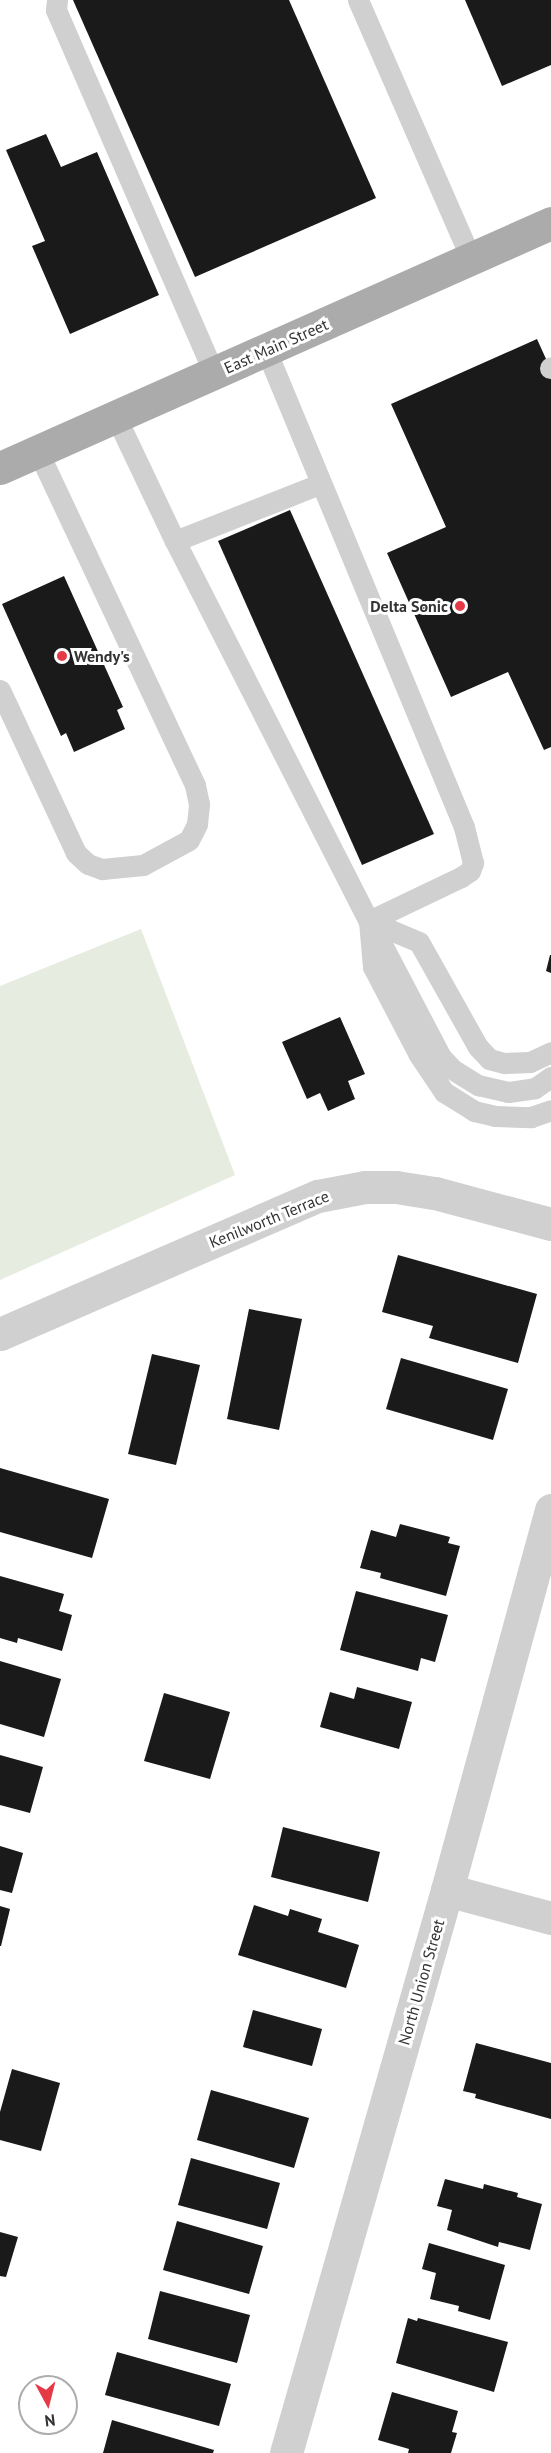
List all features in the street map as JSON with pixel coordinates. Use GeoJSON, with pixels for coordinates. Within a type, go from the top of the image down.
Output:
{"type":"FeatureCollection","features":[{"type":"Feature","properties":{"kind":"main road","name":"East Main Street"},"geometry":{"type":"LineString","coordinates":[[0,468],[551,223]]}},
{"type":"Feature","properties":{"kind":"street","name":"Kenilworth Terrace"},"geometry":{"type":"LineString","coordinates":[[0,1334],[318,1196],[365,1187],[396,1188],[435,1193],[551,1224]]}},
{"type":"Feature","properties":{"kind":"street","name":"North Union Street"},"geometry":{"type":"LineString","coordinates":[[286,2453],[447,1890],[551,1510]]}},
{"type":"Feature","properties":{"kind":"street"},"geometry":{"type":"LineString","coordinates":[[447,1890],[551,1918]]}},
{"type":"Feature","properties":{"kind":"lane"},"geometry":{"type":"LineString","coordinates":[[57,0],[56,10],[214,373]]}},
{"type":"Feature","properties":{"kind":"lane"},"geometry":{"type":"LineString","coordinates":[[358,0],[471,259]]}},
{"type":"Feature","properties":{"kind":"lane"},"geometry":{"type":"LineString","coordinates":[[266,350],[464,827],[473,863],[470,871],[461,877],[369,921]]}},
{"type":"Feature","properties":{"kind":"lane"},"geometry":{"type":"LineString","coordinates":[[116,417],[175,542],[441,1057],[452,1069],[478,1085],[508,1092],[535,1089],[551,1077]]}},
{"type":"Feature","properties":{"kind":"lane"},"geometry":{"type":"LineString","coordinates":[[0,690],[76,853],[88,864],[102,868],[143,865],[189,840],[197,824],[199,804],[195,785],[38,451]]}},
{"type":"Feature","properties":{"kind":"lane"},"geometry":{"type":"LineString","coordinates":[[175,542],[321,484]]}},
{"type":"Feature","properties":{"kind":"lane"},"geometry":{"type":"LineString","coordinates":[[369,921],[420,942],[478,1047],[489,1059],[504,1064],[530,1062],[551,1052]]}},
{"type":"Feature","properties":{"kind":"lane"},"geometry":{"type":"LineString","coordinates":[[369,921],[373,967],[419,1056],[444,1092],[474,1111],[495,1116],[531,1117],[551,1110]]}},
{"type":"Feature","properties":{"kind":"shaded area"},"geometry":{"type":"Polygon","coordinates":[[[141,929],[235,1175],[0,1280],[0,986],[141,929]]]}},
{"type":"Feature","properties":{"kind":"building"},"geometry":{"type":"Polygon","coordinates":[[[73,0],[289,0],[376,198],[195,277],[73,0]]]}},
{"type":"Feature","properties":{"kind":"building"},"geometry":{"type":"Polygon","coordinates":[[[465,0],[551,0],[551,65],[502,86],[465,0]]]}},
{"type":"Feature","properties":{"kind":"building"},"geometry":{"type":"Polygon","coordinates":[[[46,134],[61,167],[97,152],[159,295],[70,334],[32,246],[45,241],[6,150],[46,134]]]}},
{"type":"Feature","properties":{"kind":"building"},"geometry":{"type":"Polygon","coordinates":[[[537,339],[551,370],[551,747],[544,750],[508,672],[451,697],[387,553],[446,527],[391,404],[537,339]]]}},
{"type":"Feature","properties":{"kind":"building"},"geometry":{"type":"Polygon","coordinates":[[[290,510],[434,834],[362,865],[218,541],[290,510]]]}},
{"type":"Feature","properties":{"kind":"building","name":"Wendy's"},"geometry":{"type":"Polygon","coordinates":[[[64,576],[123,707],[117,710],[125,729],[74,752],[66,733],[61,736],[2,604],[64,576]]]}},
{"type":"Feature","properties":{"kind":"building"},"geometry":{"type":"Polygon","coordinates":[[[551,955],[551,973],[546,971],[551,955]]]}},
{"type":"Feature","properties":{"kind":"building"},"geometry":{"type":"Polygon","coordinates":[[[340,1017],[365,1074],[348,1081],[355,1099],[328,1111],[320,1093],[307,1099],[282,1042],[340,1017]]]}},
{"type":"Feature","properties":{"kind":"building"},"geometry":{"type":"Polygon","coordinates":[[[398,1255],[537,1294],[518,1363],[429,1338],[433,1326],[382,1312],[398,1255]]]}},
{"type":"Feature","properties":{"kind":"building"},"geometry":{"type":"Polygon","coordinates":[[[249,1309],[302,1319],[279,1430],[227,1419],[249,1309]]]}},
{"type":"Feature","properties":{"kind":"building"},"geometry":{"type":"Polygon","coordinates":[[[152,1354],[200,1365],[176,1465],[128,1454],[152,1354]]]}},
{"type":"Feature","properties":{"kind":"building"},"geometry":{"type":"Polygon","coordinates":[[[401,1358],[508,1389],[493,1440],[386,1409],[401,1358]]]}},
{"type":"Feature","properties":{"kind":"building"},"geometry":{"type":"Polygon","coordinates":[[[0,1468],[109,1499],[92,1558],[0,1532],[0,1468]]]}},
{"type":"Feature","properties":{"kind":"building"},"geometry":{"type":"Polygon","coordinates":[[[400,1524],[450,1537],[448,1543],[460,1546],[446,1596],[380,1578],[381,1573],[360,1568],[371,1530],[396,1537],[400,1524]]]}},
{"type":"Feature","properties":{"kind":"building"},"geometry":{"type":"Polygon","coordinates":[[[0,1576],[64,1594],[59,1611],[72,1615],[62,1651],[18,1638],[17,1643],[0,1638],[0,1576]]]}},
{"type":"Feature","properties":{"kind":"building"},"geometry":{"type":"Polygon","coordinates":[[[356,1591],[448,1615],[435,1662],[421,1658],[418,1671],[340,1650],[356,1591]]]}},
{"type":"Feature","properties":{"kind":"building"},"geometry":{"type":"Polygon","coordinates":[[[0,1661],[61,1679],[44,1737],[0,1724],[0,1661]]]}},
{"type":"Feature","properties":{"kind":"building"},"geometry":{"type":"Polygon","coordinates":[[[357,1687],[412,1702],[399,1749],[320,1727],[330,1692],[354,1699],[357,1687]]]}},
{"type":"Feature","properties":{"kind":"building"},"geometry":{"type":"Polygon","coordinates":[[[164,1693],[230,1712],[210,1779],[144,1761],[164,1693]]]}},
{"type":"Feature","properties":{"kind":"building"},"geometry":{"type":"Polygon","coordinates":[[[0,1755],[43,1767],[30,1813],[0,1805],[0,1755]]]}},
{"type":"Feature","properties":{"kind":"building"},"geometry":{"type":"Polygon","coordinates":[[[283,1827],[380,1852],[368,1902],[271,1877],[283,1827]]]}},
{"type":"Feature","properties":{"kind":"building"},"geometry":{"type":"Polygon","coordinates":[[[0,1846],[23,1853],[12,1893],[0,1890],[0,1846]]]}},
{"type":"Feature","properties":{"kind":"building"},"geometry":{"type":"Polygon","coordinates":[[[254,1905],[288,1916],[290,1909],[322,1919],[318,1932],[359,1945],[346,1988],[238,1955],[254,1905]]]}},
{"type":"Feature","properties":{"kind":"building"},"geometry":{"type":"Polygon","coordinates":[[[0,1906],[10,1909],[1,1946],[0,1946],[0,1906]]]}},
{"type":"Feature","properties":{"kind":"building"},"geometry":{"type":"Polygon","coordinates":[[[253,2010],[322,2029],[312,2066],[243,2047],[253,2010]]]}},
{"type":"Feature","properties":{"kind":"building"},"geometry":{"type":"Polygon","coordinates":[[[476,2043],[551,2063],[551,2119],[475,2098],[476,2094],[463,2091],[476,2043]]]}},
{"type":"Feature","properties":{"kind":"building"},"geometry":{"type":"Polygon","coordinates":[[[12,2069],[60,2083],[41,2151],[0,2140],[0,2112],[12,2069]]]}},
{"type":"Feature","properties":{"kind":"building"},"geometry":{"type":"Polygon","coordinates":[[[211,2090],[309,2118],[294,2168],[197,2140],[211,2090]]]}},
{"type":"Feature","properties":{"kind":"building"},"geometry":{"type":"Polygon","coordinates":[[[191,2158],[280,2183],[267,2229],[178,2205],[191,2158]]]}},
{"type":"Feature","properties":{"kind":"building"},"geometry":{"type":"Polygon","coordinates":[[[445,2179],[483,2189],[484,2184],[518,2193],[517,2197],[542,2204],[530,2250],[499,2242],[498,2247],[447,2230],[452,2210],[437,2206],[445,2179]]]}},
{"type":"Feature","properties":{"kind":"building"},"geometry":{"type":"Polygon","coordinates":[[[177,2221],[263,2246],[249,2294],[163,2270],[177,2221]]]}},
{"type":"Feature","properties":{"kind":"building"},"geometry":{"type":"Polygon","coordinates":[[[0,2232],[18,2237],[6,2277],[0,2276],[0,2232]]]}},
{"type":"Feature","properties":{"kind":"building"},"geometry":{"type":"Polygon","coordinates":[[[429,2243],[505,2265],[490,2320],[458,2311],[459,2306],[430,2299],[436,2273],[422,2269],[429,2243]]]}},
{"type":"Feature","properties":{"kind":"building"},"geometry":{"type":"Polygon","coordinates":[[[160,2291],[250,2315],[237,2363],[148,2339],[160,2291]]]}},
{"type":"Feature","properties":{"kind":"building"},"geometry":{"type":"Polygon","coordinates":[[[408,2318],[417,2321],[418,2318],[508,2342],[494,2392],[396,2363],[408,2318]]]}},
{"type":"Feature","properties":{"kind":"building"},"geometry":{"type":"Polygon","coordinates":[[[117,2352],[231,2384],[219,2426],[105,2395],[117,2352]]]}},
{"type":"Feature","properties":{"kind":"building"},"geometry":{"type":"Polygon","coordinates":[[[392,2392],[458,2411],[452,2432],[457,2433],[451,2453],[408,2453],[409,2449],[378,2440],[392,2392]]]}},
{"type":"Feature","properties":{"kind":"building"},"geometry":{"type":"Polygon","coordinates":[[[112,2420],[214,2450],[213,2453],[103,2453],[112,2420]]]}},
{"type":"Feature","properties":{"kind":"place","name":"Delta Sonic"},"geometry":{"type":"Point","coordinates":[460,606]}},
{"type":"Feature","properties":{"kind":"place","name":"Wendy's"},"geometry":{"type":"Point","coordinates":[62,656]}}]}
